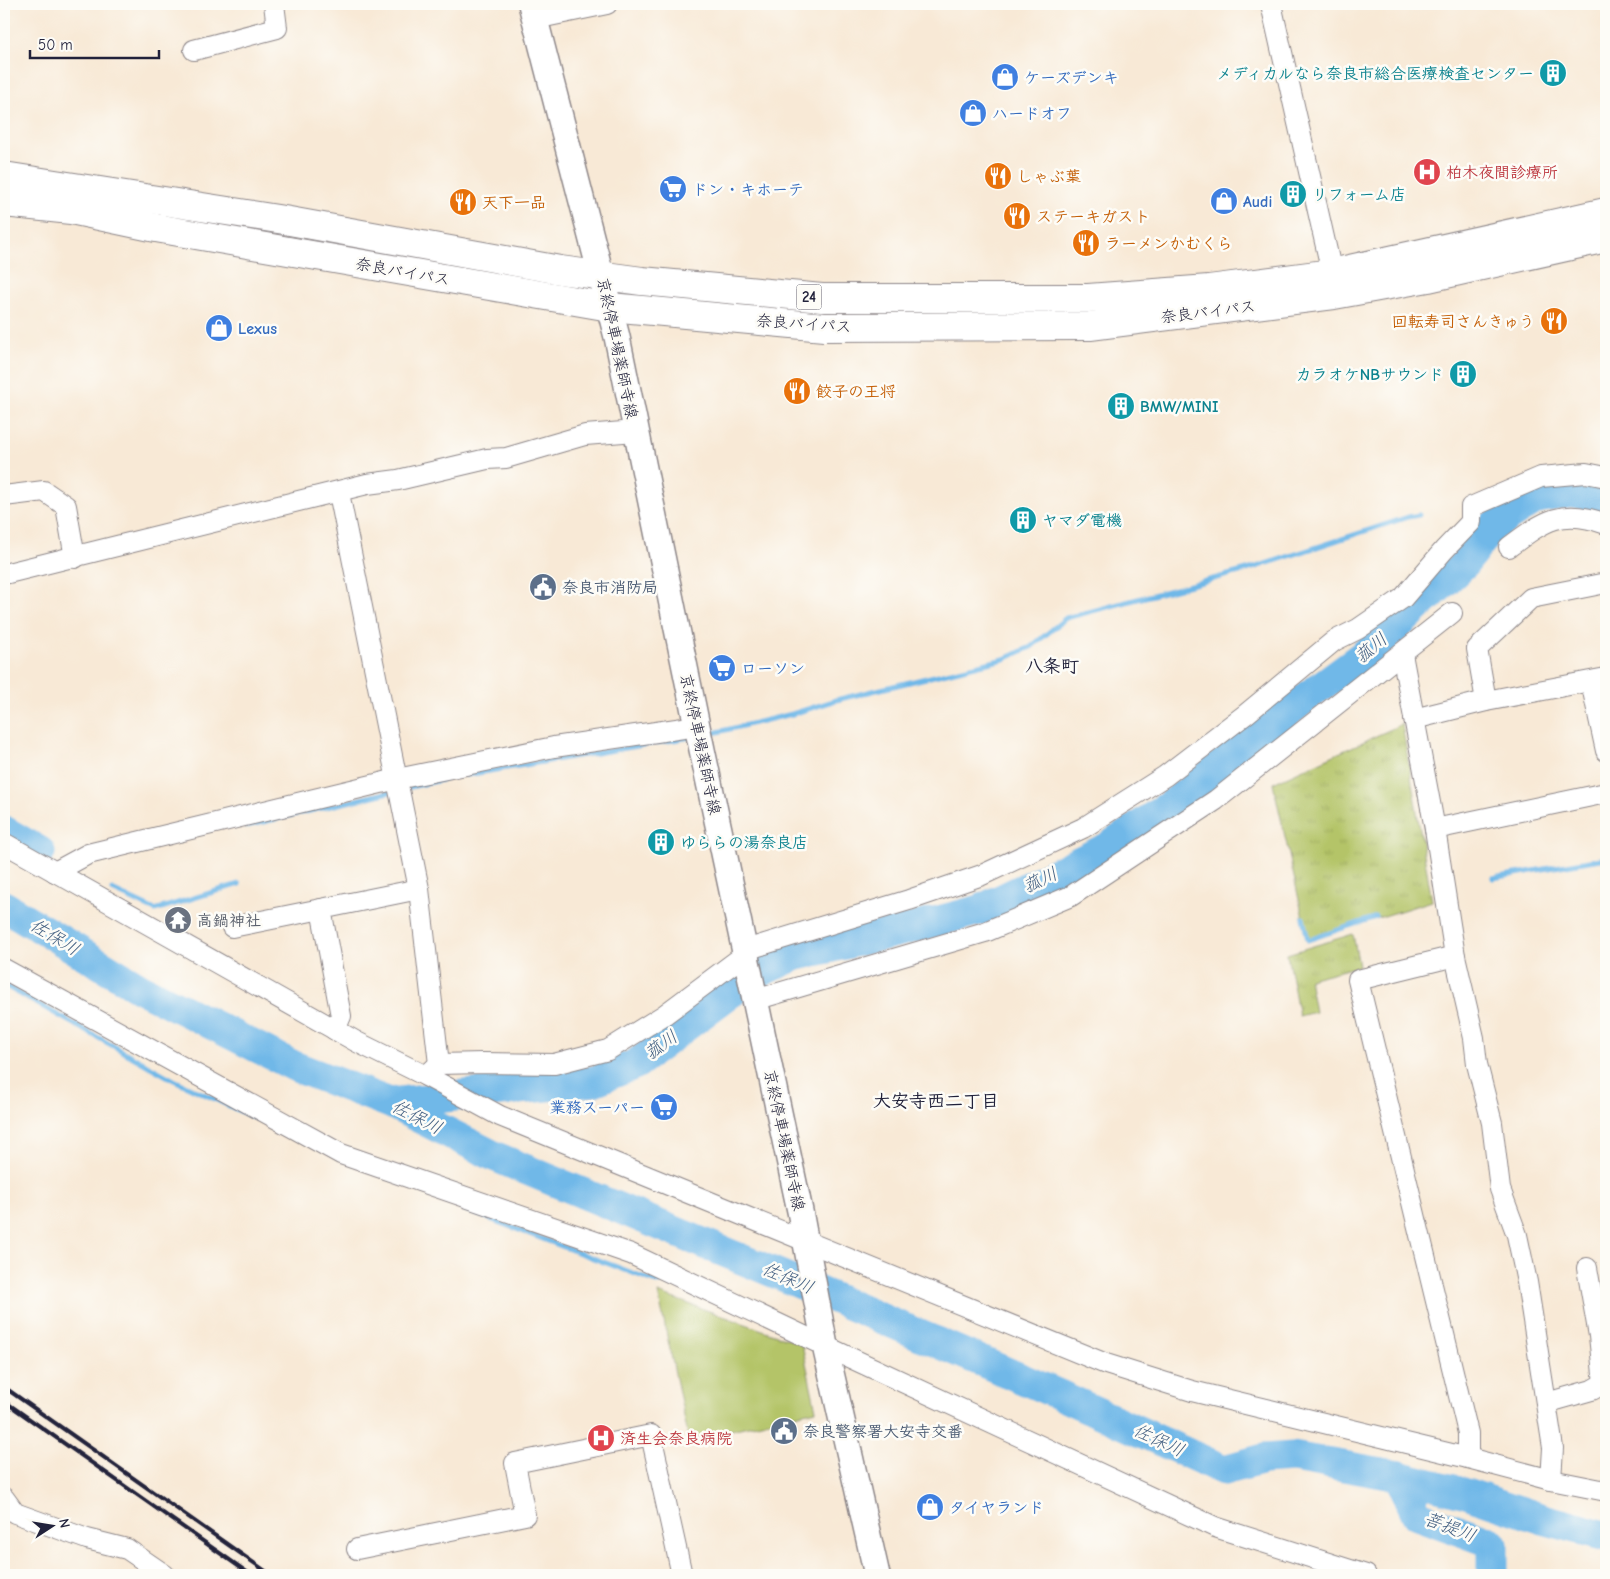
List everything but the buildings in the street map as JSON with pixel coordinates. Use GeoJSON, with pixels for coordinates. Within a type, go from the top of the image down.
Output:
{"type":"FeatureCollection","features":[{"type":"Feature","properties":{"kind":"highway","name":"奈良バイパス"},"geometry":{"type":"LineString","coordinates":[[7,175],[284,220],[560,270],[822,298],[1088,298],[1209,289],[1332,272],[1606,212]]}},
{"type":"Feature","properties":{"kind":"highway","name":"奈良バイパス"},"geometry":{"type":"LineString","coordinates":[[4,202],[71,210],[156,228],[610,307],[824,327],[1090,326],[1334,295],[1428,278],[1606,238]]}},
{"type":"Feature","properties":{"kind":"highway"},"geometry":{"type":"LineString","coordinates":[[4,210],[71,210]]}},
{"type":"Feature","properties":{"kind":"main road","name":"京終停車場薬師寺線"},"geometry":{"type":"LineString","coordinates":[[533,12],[610,307],[807,1247],[824,1340],[877,1575]]}},
{"type":"Feature","properties":{"kind":"street"},"geometry":{"type":"LineString","coordinates":[[194,50],[277,28],[274,4]]}},
{"type":"Feature","properties":{"kind":"street"},"geometry":{"type":"LineString","coordinates":[[533,12],[607,4]]}},
{"type":"Feature","properties":{"kind":"street"},"geometry":{"type":"LineString","coordinates":[[1271,4],[1332,272]]}},
{"type":"Feature","properties":{"kind":"street"},"geometry":{"type":"LineString","coordinates":[[4,574],[75,558],[367,484],[398,480],[488,459],[506,458],[585,435],[636,431]]}},
{"type":"Feature","properties":{"kind":"street"},"geometry":{"type":"LineString","coordinates":[[433,1070],[483,1063],[554,1064],[608,1050],[664,1015],[746,959],[754,946],[909,900],[982,875],[1083,828],[1166,776],[1246,714],[1334,641],[1358,629],[1403,598],[1471,522],[1471,507],[1541,478],[1586,473],[1606,477]]}},
{"type":"Feature","properties":{"kind":"street"},"geometry":{"type":"LineString","coordinates":[[4,496],[44,491],[66,506],[75,558]]}},
{"type":"Feature","properties":{"kind":"street"},"geometry":{"type":"LineString","coordinates":[[338,492],[419,889],[433,1070]]}},
{"type":"Feature","properties":{"kind":"street"},"geometry":{"type":"LineString","coordinates":[[1509,547],[1533,529],[1560,517],[1579,516],[1606,524]]}},
{"type":"Feature","properties":{"kind":"street"},"geometry":{"type":"LineString","coordinates":[[1486,701],[1477,649],[1531,598],[1606,583]]}},
{"type":"Feature","properties":{"kind":"street"},"geometry":{"type":"LineString","coordinates":[[755,998],[985,932],[1072,896],[1216,800],[1452,613]]}},
{"type":"Feature","properties":{"kind":"street"},"geometry":{"type":"LineString","coordinates":[[1402,654],[1435,829],[1455,956],[1474,1038],[1477,1064],[1492,1123],[1500,1189],[1517,1235],[1525,1273],[1553,1448],[1550,1480]]}},
{"type":"Feature","properties":{"kind":"street"},"geometry":{"type":"LineString","coordinates":[[1414,719],[1486,701],[1598,680],[1606,751]]}},
{"type":"Feature","properties":{"kind":"street"},"geometry":{"type":"LineString","coordinates":[[55,872],[88,854],[397,779],[554,747],[697,726]]}},
{"type":"Feature","properties":{"kind":"street"},"geometry":{"type":"LineString","coordinates":[[1435,829],[1606,792]]}},
{"type":"Feature","properties":{"kind":"street"},"geometry":{"type":"LineString","coordinates":[[4,843],[357,1042],[433,1070],[500,1116],[807,1247],[1106,1364],[1192,1391],[1468,1458],[1550,1480],[1606,1491]]}},
{"type":"Feature","properties":{"kind":"street"},"geometry":{"type":"LineString","coordinates":[[232,927],[419,889]]}},
{"type":"Feature","properties":{"kind":"street"},"geometry":{"type":"LineString","coordinates":[[321,909],[341,1016],[335,1030]]}},
{"type":"Feature","properties":{"kind":"street"},"geometry":{"type":"LineString","coordinates":[[1455,956],[1358,980],[1468,1433],[1468,1458]]}},
{"type":"Feature","properties":{"kind":"street"},"geometry":{"type":"LineString","coordinates":[[4,970],[341,1154],[631,1254],[824,1340],[1215,1527],[1366,1575]]}},
{"type":"Feature","properties":{"kind":"street"},"geometry":{"type":"LineString","coordinates":[[1546,1403],[1592,1390],[1605,1383],[1587,1268]]}},
{"type":"Feature","properties":{"kind":"street"},"geometry":{"type":"LineString","coordinates":[[357,1549],[525,1515],[515,1463],[651,1435],[682,1575]]}},
{"type":"Feature","properties":{"kind":"street"},"geometry":{"type":"LineString","coordinates":[[4,1498],[15,1513],[87,1539],[127,1549],[165,1575]]}},
{"type":"Feature","properties":{"kind":"green space"},"geometry":{"type":"Polygon","coordinates":[[[1402,724],[1432,901],[1308,940],[1273,783],[1402,724]]]}},
{"type":"Feature","properties":{"kind":"green space"},"geometry":{"type":"Polygon","coordinates":[[[1353,934],[1359,966],[1309,979],[1315,1012],[1299,1016],[1287,954],[1353,934]]]}},
{"type":"Feature","properties":{"kind":"green space"},"geometry":{"type":"Polygon","coordinates":[[[658,1293],[802,1344],[816,1410],[689,1440],[658,1293]]]}},
{"type":"Feature","properties":{"kind":"waterway","name":"菰川"},"geometry":{"type":"LineString","coordinates":[[390,1103],[594,1081],[636,1064],[726,996],[766,969],[794,956],[980,910],[1107,848],[1176,801],[1316,690],[1377,645],[1464,564],[1493,526],[1537,498],[1575,492],[1606,501]]}},
{"type":"Feature","properties":{"kind":"waterway"},"geometry":{"type":"LineString","coordinates":[[705,735],[792,714],[840,699],[1004,659],[1031,647],[1066,618],[1247,570],[1419,515]]}},
{"type":"Feature","properties":{"kind":"waterway"},"geometry":{"type":"LineString","coordinates":[[466,775],[691,737]]}},
{"type":"Feature","properties":{"kind":"waterway"},"geometry":{"type":"LineString","coordinates":[[402,789],[445,779]]}},
{"type":"Feature","properties":{"kind":"waterway"},"geometry":{"type":"LineString","coordinates":[[246,826],[394,791]]}},
{"type":"Feature","properties":{"kind":"waterway"},"geometry":{"type":"LineString","coordinates":[[4,831],[40,852]]}},
{"type":"Feature","properties":{"kind":"waterway"},"geometry":{"type":"LineString","coordinates":[[1493,878],[1606,858]]}},
{"type":"Feature","properties":{"kind":"waterway"},"geometry":{"type":"LineString","coordinates":[[112,890],[155,910],[239,884]]}},
{"type":"Feature","properties":{"kind":"waterway","name":"佐保川"},"geometry":{"type":"LineString","coordinates":[[4,906],[140,988],[296,1067],[390,1103],[496,1157],[787,1278],[1062,1396],[1224,1470],[1264,1459],[1293,1457],[1399,1476],[1466,1493],[1543,1519],[1606,1536]]}},
{"type":"Feature","properties":{"kind":"waterway"},"geometry":{"type":"LineString","coordinates":[[1303,918],[1308,940],[1376,917]]}},
{"type":"Feature","properties":{"kind":"waterway"},"geometry":{"type":"LineString","coordinates":[[4,985],[174,1080],[255,1118]]}},
{"type":"Feature","properties":{"kind":"waterway"},"geometry":{"type":"LineString","coordinates":[[461,1208],[659,1283]]}},
{"type":"Feature","properties":{"kind":"waterway","name":"菩提川"},"geometry":{"type":"LineString","coordinates":[[1399,1476],[1417,1515],[1493,1543],[1493,1575]]}},
{"type":"Feature","properties":{"kind":"railway"},"geometry":{"type":"LineString","coordinates":[[4,1387],[271,1575]]}},
{"type":"Feature","properties":{"kind":"railway"},"geometry":{"type":"LineString","coordinates":[[4,1401],[251,1575]]}},
{"type":"Feature","properties":{"kind":"place","name":"メディカルなら奈良市総合医療検査センター"},"geometry":{"type":"Point","coordinates":[1553,73]}},
{"type":"Feature","properties":{"kind":"place","name":"ケーズデンキ"},"geometry":{"type":"Point","coordinates":[1005,77]}},
{"type":"Feature","properties":{"kind":"place","name":"ハードオフ"},"geometry":{"type":"Point","coordinates":[973,113]}},
{"type":"Feature","properties":{"kind":"place","name":"柏木夜間診療所"},"geometry":{"type":"Point","coordinates":[1427,172]}},
{"type":"Feature","properties":{"kind":"place","name":"しゃぶ葉"},"geometry":{"type":"Point","coordinates":[998,176]}},
{"type":"Feature","properties":{"kind":"place","name":"ドン・キホーテ"},"geometry":{"type":"Point","coordinates":[673,189]}},
{"type":"Feature","properties":{"kind":"place","name":"リフォーム店"},"geometry":{"type":"Point","coordinates":[1293,194]}},
{"type":"Feature","properties":{"kind":"place","name":"Audi"},"geometry":{"type":"Point","coordinates":[1224,201]}},
{"type":"Feature","properties":{"kind":"place","name":"天下一品"},"geometry":{"type":"Point","coordinates":[463,202]}},
{"type":"Feature","properties":{"kind":"place","name":"ステーキガスト"},"geometry":{"type":"Point","coordinates":[1017,216]}},
{"type":"Feature","properties":{"kind":"place","name":"ラーメンかむくら"},"geometry":{"type":"Point","coordinates":[1086,243]}},
{"type":"Feature","properties":{"kind":"place","name":"回転寿司さんきゅう"},"geometry":{"type":"Point","coordinates":[1554,321]}},
{"type":"Feature","properties":{"kind":"place","name":"Lexus"},"geometry":{"type":"Point","coordinates":[219,328]}},
{"type":"Feature","properties":{"kind":"place","name":"カラオケNBサウンド"},"geometry":{"type":"Point","coordinates":[1463,374]}},
{"type":"Feature","properties":{"kind":"place","name":"餃子の王将"},"geometry":{"type":"Point","coordinates":[797,391]}},
{"type":"Feature","properties":{"kind":"place","name":"BMW/MINI"},"geometry":{"type":"Point","coordinates":[1121,406]}},
{"type":"Feature","properties":{"kind":"place","name":"ヤマダ電機"},"geometry":{"type":"Point","coordinates":[1023,520]}},
{"type":"Feature","properties":{"kind":"place","name":"奈良市消防局"},"geometry":{"type":"Point","coordinates":[543,587]}},
{"type":"Feature","properties":{"kind":"place","name":"ローソン"},"geometry":{"type":"Point","coordinates":[722,668]}},
{"type":"Feature","properties":{"kind":"place","name":"ゆららの湯奈良店"},"geometry":{"type":"Point","coordinates":[661,842]}},
{"type":"Feature","properties":{"kind":"place","name":"高鍋神社"},"geometry":{"type":"Point","coordinates":[178,920]}},
{"type":"Feature","properties":{"kind":"place","name":"業務スーパー"},"geometry":{"type":"Point","coordinates":[664,1107]}},
{"type":"Feature","properties":{"kind":"place","name":"奈良警察署大安寺交番"},"geometry":{"type":"Point","coordinates":[784,1431]}},
{"type":"Feature","properties":{"kind":"place","name":"済生会奈良病院"},"geometry":{"type":"Point","coordinates":[601,1438]}},
{"type":"Feature","properties":{"kind":"place","name":"タイヤランド"},"geometry":{"type":"Point","coordinates":[930,1507]}},
{"type":"Feature","properties":{"kind":"district","name":"八条町"},"geometry":{"type":"Point","coordinates":[1052,666]}},
{"type":"Feature","properties":{"kind":"district","name":"大安寺西二丁目"},"geometry":{"type":"Point","coordinates":[936,1101]}}]}
